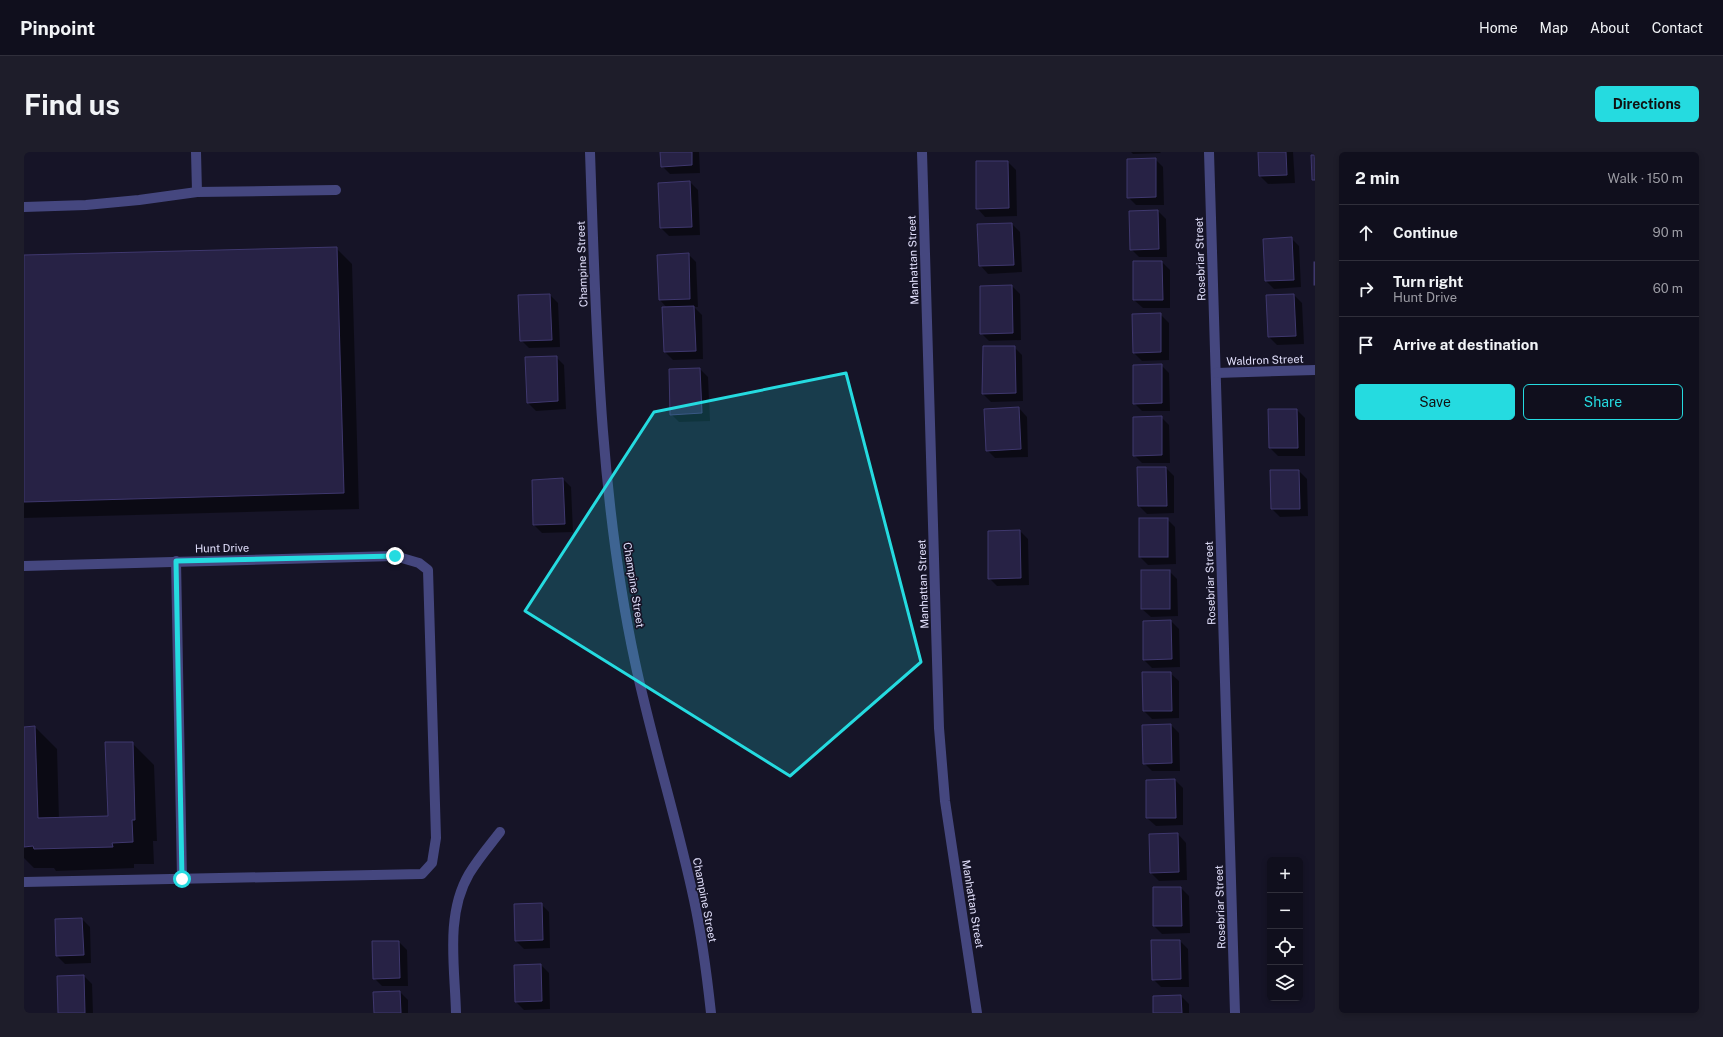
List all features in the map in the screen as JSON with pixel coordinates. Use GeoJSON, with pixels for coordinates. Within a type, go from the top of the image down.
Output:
{"type":"FeatureCollection","features":[{"type":"Feature","properties":{"kind":"street"},"geometry":{"type":"LineString","coordinates":[[196,152],[197,192]]}},
{"type":"Feature","properties":{"kind":"street","name":"Champine Street"},"geometry":{"type":"LineString","coordinates":[[590,152],[597,354],[608,484],[618,565],[635,662],[695,901],[711,1013]]}},
{"type":"Feature","properties":{"kind":"street","name":"Manhattan Street"},"geometry":{"type":"LineString","coordinates":[[922,152],[939,728],[945,801],[977,1013]]}},
{"type":"Feature","properties":{"kind":"street","name":"Rosebriar Street"},"geometry":{"type":"LineString","coordinates":[[1209,152],[1235,1013]]}},
{"type":"Feature","properties":{"kind":"street"},"geometry":{"type":"LineString","coordinates":[[24,207],[109,203],[197,192],[336,190]]}},
{"type":"Feature","properties":{"kind":"street","name":"Waldron Street"},"geometry":{"type":"LineString","coordinates":[[1216,373],[1315,370]]}},
{"type":"Feature","properties":{"kind":"street","name":"Hunt Drive"},"geometry":{"type":"LineString","coordinates":[[24,566],[395,556],[419,563],[428,570],[436,838],[432,863],[422,874],[182,879]]}},
{"type":"Feature","properties":{"kind":"street"},"geometry":{"type":"LineString","coordinates":[[24,882],[182,879],[176,561]]}},
{"type":"Feature","properties":{"kind":"street"},"geometry":{"type":"LineString","coordinates":[[456,1013],[454,925],[459,900],[469,874],[500,832]]}},
{"type":"Feature","properties":{"kind":"highlighted area"},"geometry":{"type":"Polygon","coordinates":[[[846,373],[921,662],[790,776],[525,611],[654,412],[846,373]]]}},
{"type":"Feature","properties":{"kind":"building"},"geometry":{"type":"Polygon","coordinates":[[[660,152],[692,152],[692,165],[661,167],[660,152]]]}},
{"type":"Feature","properties":{"kind":"building"},"geometry":{"type":"Polygon","coordinates":[[[1258,152],[1286,152],[1287,175],[1259,176],[1258,152]]]}},
{"type":"Feature","properties":{"kind":"building"},"geometry":{"type":"Polygon","coordinates":[[[1311,155],[1315,155],[1315,180],[1312,180],[1311,155]]]}},
{"type":"Feature","properties":{"kind":"building"},"geometry":{"type":"Polygon","coordinates":[[[1156,158],[1156,197],[1127,198],[1127,159],[1156,158]]]}},
{"type":"Feature","properties":{"kind":"building"},"geometry":{"type":"Polygon","coordinates":[[[976,161],[1008,161],[1009,208],[976,209],[976,161]]]}},
{"type":"Feature","properties":{"kind":"building"},"geometry":{"type":"Polygon","coordinates":[[[690,181],[692,227],[660,228],[658,183],[690,181]]]}},
{"type":"Feature","properties":{"kind":"building"},"geometry":{"type":"Polygon","coordinates":[[[1158,210],[1159,249],[1130,250],[1129,211],[1158,210]]]}},
{"type":"Feature","properties":{"kind":"building"},"geometry":{"type":"Polygon","coordinates":[[[1012,223],[1014,265],[979,266],[977,224],[1012,223]]]}},
{"type":"Feature","properties":{"kind":"building"},"geometry":{"type":"Polygon","coordinates":[[[1292,237],[1294,280],[1265,281],[1263,239],[1292,237]]]}},
{"type":"Feature","properties":{"kind":"building"},"geometry":{"type":"Polygon","coordinates":[[[337,247],[344,493],[24,502],[24,255],[337,247]]]}},
{"type":"Feature","properties":{"kind":"building"},"geometry":{"type":"Polygon","coordinates":[[[689,253],[690,299],[659,300],[657,255],[689,253]]]}},
{"type":"Feature","properties":{"kind":"building"},"geometry":{"type":"Polygon","coordinates":[[[1133,261],[1162,261],[1163,300],[1133,300],[1133,261]]]}},
{"type":"Feature","properties":{"kind":"building"},"geometry":{"type":"Polygon","coordinates":[[[1315,262],[1315,285],[1314,285],[1315,262]]]}},
{"type":"Feature","properties":{"kind":"building"},"geometry":{"type":"Polygon","coordinates":[[[1012,285],[1013,333],[980,334],[980,286],[1012,285]]]}},
{"type":"Feature","properties":{"kind":"building"},"geometry":{"type":"Polygon","coordinates":[[[550,294],[552,340],[520,341],[518,295],[550,294]]]}},
{"type":"Feature","properties":{"kind":"building"},"geometry":{"type":"Polygon","coordinates":[[[1294,294],[1296,336],[1268,337],[1266,295],[1294,294]]]}},
{"type":"Feature","properties":{"kind":"building"},"geometry":{"type":"Polygon","coordinates":[[[694,306],[696,351],[664,352],[662,307],[694,306]]]}},
{"type":"Feature","properties":{"kind":"building"},"geometry":{"type":"Polygon","coordinates":[[[1161,313],[1161,352],[1133,353],[1132,314],[1161,313]]]}},
{"type":"Feature","properties":{"kind":"building"},"geometry":{"type":"Polygon","coordinates":[[[983,346],[1015,346],[1016,393],[982,394],[983,346]]]}},
{"type":"Feature","properties":{"kind":"building"},"geometry":{"type":"Polygon","coordinates":[[[557,356],[558,401],[527,403],[525,357],[557,356]]]}},
{"type":"Feature","properties":{"kind":"building"},"geometry":{"type":"Polygon","coordinates":[[[1162,364],[1162,403],[1133,404],[1133,365],[1162,364]]]}},
{"type":"Feature","properties":{"kind":"building"},"geometry":{"type":"Polygon","coordinates":[[[700,368],[702,413],[670,415],[669,369],[700,368]]]}},
{"type":"Feature","properties":{"kind":"building"},"geometry":{"type":"Polygon","coordinates":[[[1019,407],[1021,449],[986,451],[984,409],[1019,407]]]}},
{"type":"Feature","properties":{"kind":"building"},"geometry":{"type":"Polygon","coordinates":[[[1268,409],[1297,409],[1298,448],[1269,448],[1268,409]]]}},
{"type":"Feature","properties":{"kind":"building"},"geometry":{"type":"Polygon","coordinates":[[[1162,416],[1162,455],[1133,456],[1133,417],[1162,416]]]}},
{"type":"Feature","properties":{"kind":"building"},"geometry":{"type":"Polygon","coordinates":[[[1137,467],[1166,467],[1167,506],[1138,506],[1137,467]]]}},
{"type":"Feature","properties":{"kind":"building"},"geometry":{"type":"Polygon","coordinates":[[[1270,470],[1299,470],[1300,509],[1271,509],[1270,470]]]}},
{"type":"Feature","properties":{"kind":"building"},"geometry":{"type":"Polygon","coordinates":[[[563,478],[565,524],[533,525],[532,480],[563,478]]]}},
{"type":"Feature","properties":{"kind":"building"},"geometry":{"type":"Polygon","coordinates":[[[1139,518],[1168,518],[1168,557],[1139,557],[1139,518]]]}},
{"type":"Feature","properties":{"kind":"building"},"geometry":{"type":"Polygon","coordinates":[[[1020,530],[1021,578],[988,579],[988,531],[1020,530]]]}},
{"type":"Feature","properties":{"kind":"building"},"geometry":{"type":"Polygon","coordinates":[[[1141,570],[1170,570],[1170,609],[1141,609],[1141,570]]]}},
{"type":"Feature","properties":{"kind":"building"},"geometry":{"type":"Polygon","coordinates":[[[1171,620],[1172,659],[1143,660],[1143,621],[1171,620]]]}},
{"type":"Feature","properties":{"kind":"building"},"geometry":{"type":"Polygon","coordinates":[[[1142,672],[1171,672],[1172,711],[1143,711],[1142,672]]]}},
{"type":"Feature","properties":{"kind":"building"},"geometry":{"type":"Polygon","coordinates":[[[1171,724],[1172,763],[1143,764],[1142,725],[1171,724]]]}},
{"type":"Feature","properties":{"kind":"building"},"geometry":{"type":"Polygon","coordinates":[[[35,726],[38,818],[108,816],[105,742],[133,742],[135,820],[132,820],[133,842],[112,843],[113,847],[34,849],[33,846],[24,847],[24,727],[35,726]]]}},
{"type":"Feature","properties":{"kind":"building"},"geometry":{"type":"Polygon","coordinates":[[[1175,779],[1176,818],[1146,818],[1146,780],[1175,779]]]}},
{"type":"Feature","properties":{"kind":"building"},"geometry":{"type":"Polygon","coordinates":[[[1178,833],[1179,872],[1150,873],[1149,834],[1178,833]]]}},
{"type":"Feature","properties":{"kind":"building"},"geometry":{"type":"Polygon","coordinates":[[[1153,887],[1181,887],[1182,926],[1153,926],[1153,887]]]}},
{"type":"Feature","properties":{"kind":"building"},"geometry":{"type":"Polygon","coordinates":[[[542,903],[543,940],[515,941],[514,904],[542,903]]]}},
{"type":"Feature","properties":{"kind":"building"},"geometry":{"type":"Polygon","coordinates":[[[82,918],[84,955],[56,956],[55,919],[82,918]]]}},
{"type":"Feature","properties":{"kind":"building"},"geometry":{"type":"Polygon","coordinates":[[[1151,940],[1180,940],[1181,979],[1152,980],[1151,940]]]}},
{"type":"Feature","properties":{"kind":"building"},"geometry":{"type":"Polygon","coordinates":[[[372,941],[399,941],[400,978],[373,979],[372,941]]]}},
{"type":"Feature","properties":{"kind":"building"},"geometry":{"type":"Polygon","coordinates":[[[541,964],[542,1001],[515,1002],[514,965],[541,964]]]}},
{"type":"Feature","properties":{"kind":"building"},"geometry":{"type":"Polygon","coordinates":[[[84,975],[85,1013],[58,1013],[57,976],[84,975]]]}},
{"type":"Feature","properties":{"kind":"building"},"geometry":{"type":"Polygon","coordinates":[[[400,991],[401,1013],[374,1013],[373,992],[400,991]]]}},
{"type":"Feature","properties":{"kind":"building"},"geometry":{"type":"Polygon","coordinates":[[[1181,995],[1182,1013],[1153,1013],[1153,996],[1181,995]]]}},
{"type":"Feature","properties":{"kind":"route"},"geometry":{"type":"LineString","coordinates":[[182,879],[176,561],[395,556]]}}]}
